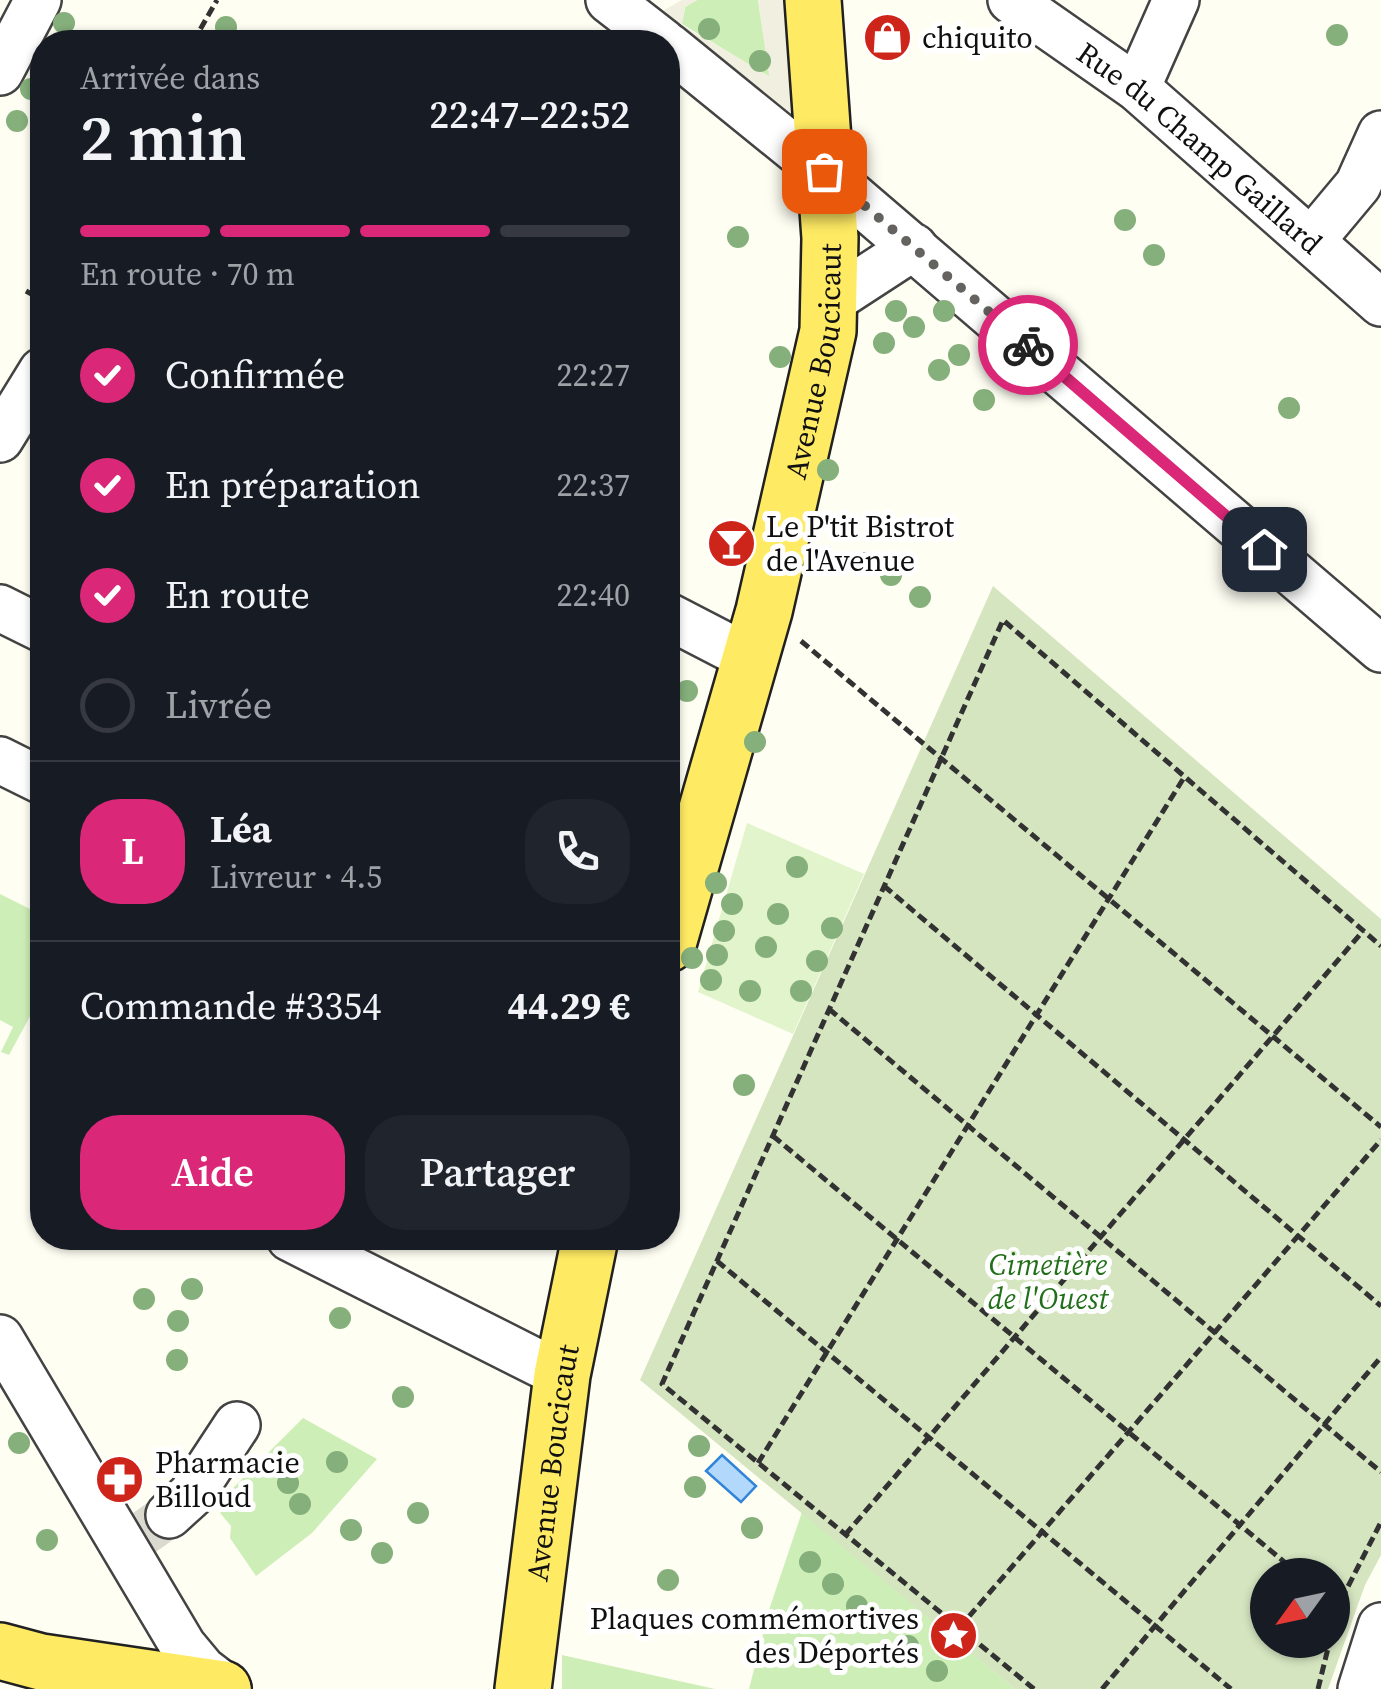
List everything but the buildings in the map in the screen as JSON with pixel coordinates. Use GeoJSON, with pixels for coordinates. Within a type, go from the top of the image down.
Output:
{"type":"FeatureCollection","features":[{"type":"Feature","properties":{"kind":"main road","name":"Avenue Boucicaut"},"geometry":{"type":"LineString","coordinates":[[680,899],[757,635],[822,364],[837,182],[813,0]]}},
{"type":"Feature","properties":{"kind":"main road","name":"Avenue Boucicaut"},"geometry":{"type":"LineString","coordinates":[[523,1689],[562,1376],[588,1250]]}},
{"type":"Feature","properties":{"kind":"main road"},"geometry":{"type":"LineString","coordinates":[[0,1652],[226,1689]]}},
{"type":"Feature","properties":{"kind":"street"},"geometry":{"type":"LineString","coordinates":[[0,72],[38,0]]}},
{"type":"Feature","properties":{"kind":"street","name":"Rue du Champ Gaillard"},"geometry":{"type":"LineString","coordinates":[[1012,0],[1137,88],[1381,303]]}},
{"type":"Feature","properties":{"kind":"street"},"geometry":{"type":"LineString","coordinates":[[1137,88],[1176,0]]}},
{"type":"Feature","properties":{"kind":"street"},"geometry":{"type":"LineString","coordinates":[[615,1],[649,30]]}},
{"type":"Feature","properties":{"kind":"street"},"geometry":{"type":"LineString","coordinates":[[680,56],[837,182],[1381,650]]}},
{"type":"Feature","properties":{"kind":"street"},"geometry":{"type":"LineString","coordinates":[[1312,240],[1358,185],[1381,134]]}},
{"type":"Feature","properties":{"kind":"street"},"geometry":{"type":"LineString","coordinates":[[830,301],[914,248]]}},
{"type":"Feature","properties":{"kind":"street"},"geometry":{"type":"LineString","coordinates":[[0,439],[30,390]]}},
{"type":"Feature","properties":{"kind":"street"},"geometry":{"type":"LineString","coordinates":[[0,608],[30,623]]}},
{"type":"Feature","properties":{"kind":"street"},"geometry":{"type":"LineString","coordinates":[[680,619],[757,635]]}},
{"type":"Feature","properties":{"kind":"street"},"geometry":{"type":"LineString","coordinates":[[0,760],[30,775]]}},
{"type":"Feature","properties":{"kind":"street"},"geometry":{"type":"LineString","coordinates":[[314,1250],[562,1376]]}},
{"type":"Feature","properties":{"kind":"street"},"geometry":{"type":"LineString","coordinates":[[0,1338],[15,1392],[142,1534],[158,1604],[158,1634],[148,1656],[124,1675]]}},
{"type":"Feature","properties":{"kind":"street"},"geometry":{"type":"LineString","coordinates":[[142,1534],[191,1495],[237,1425]]}},
{"type":"Feature","properties":{"kind":"street"},"geometry":{"type":"LineString","coordinates":[[158,1604],[182,1646],[226,1689]]}},
{"type":"Feature","properties":{"kind":"street"},"geometry":{"type":"LineString","coordinates":[[1362,1689],[1381,1626]]}},
{"type":"Feature","properties":{"kind":"path"},"geometry":{"type":"LineString","coordinates":[[200,30],[216,0]]}},
{"type":"Feature","properties":{"kind":"path"},"geometry":{"type":"LineString","coordinates":[[26,292],[30,294]]}},
{"type":"Feature","properties":{"kind":"path"},"geometry":{"type":"LineString","coordinates":[[1034,1689],[662,1384],[1003,620],[1381,946]]}},
{"type":"Feature","properties":{"kind":"path"},"geometry":{"type":"LineString","coordinates":[[757,635],[942,756],[1381,1127]]}},
{"type":"Feature","properties":{"kind":"path"},"geometry":{"type":"LineString","coordinates":[[758,1463],[1186,776]]}},
{"type":"Feature","properties":{"kind":"path"},"geometry":{"type":"LineString","coordinates":[[884,886],[1381,1306]]}},
{"type":"Feature","properties":{"kind":"path"},"geometry":{"type":"LineString","coordinates":[[846,1535],[1363,930]]}},
{"type":"Feature","properties":{"kind":"path"},"geometry":{"type":"LineString","coordinates":[[829,1009],[1381,1472]]}},
{"type":"Feature","properties":{"kind":"path"},"geometry":{"type":"LineString","coordinates":[[773,1136],[1280,1558]]}},
{"type":"Feature","properties":{"kind":"path"},"geometry":{"type":"LineString","coordinates":[[960,1628],[1381,1140]]}},
{"type":"Feature","properties":{"kind":"path"},"geometry":{"type":"LineString","coordinates":[[717,1261],[1230,1689]]}},
{"type":"Feature","properties":{"kind":"path"},"geometry":{"type":"LineString","coordinates":[[1102,1689],[1381,1357]]}},
{"type":"Feature","properties":{"kind":"path"},"geometry":{"type":"LineString","coordinates":[[1350,1577],[1381,1522]]}},
{"type":"Feature","properties":{"kind":"path"},"geometry":{"type":"LineString","coordinates":[[1318,1689],[1326,1658]]}},
{"type":"Feature","properties":{"kind":"green space"},"geometry":{"type":"Polygon","coordinates":[[[697,0],[758,0],[770,77],[682,24],[685,7],[697,0]]]}},
{"type":"Feature","properties":{"kind":"green space","name":"Cimetière de l'Ouest"},"geometry":{"type":"Polygon","coordinates":[[[993,586],[1381,919],[1381,1555],[1350,1627],[1350,1558],[1250,1558],[1250,1658],[1339,1658],[1328,1689],[1015,1689],[640,1380],[993,586]]]}},
{"type":"Feature","properties":{"kind":"green space"},"geometry":{"type":"Polygon","coordinates":[[[747,823],[864,874],[793,1034],[698,992],[747,823]]]}},
{"type":"Feature","properties":{"kind":"green space"},"geometry":{"type":"Polygon","coordinates":[[[0,894],[30,909],[30,1016],[9,1055],[1,1052],[13,1027],[0,1020],[0,894]]]}},
{"type":"Feature","properties":{"kind":"green space"},"geometry":{"type":"Polygon","coordinates":[[[303,1418],[377,1459],[312,1533],[256,1576],[230,1538],[231,1526],[220,1513],[238,1499],[231,1490],[303,1418]]]}},
{"type":"Feature","properties":{"kind":"green space"},"geometry":{"type":"Polygon","coordinates":[[[802,1512],[1015,1689],[749,1689],[770,1607],[802,1512]]]}},
{"type":"Feature","properties":{"kind":"green space"},"geometry":{"type":"Polygon","coordinates":[[[562,1655],[715,1689],[562,1689],[562,1655]]]}},
{"type":"Feature","properties":{"kind":"shaded area"},"geometry":{"type":"Polygon","coordinates":[[[682,0],[697,0],[685,7],[682,25],[769,76],[758,0],[787,0],[800,114],[792,119],[657,14],[682,0]]]}},
{"type":"Feature","properties":{"kind":"water"},"geometry":{"type":"Polygon","coordinates":[[[722,1455],[756,1486],[741,1502],[706,1471],[722,1455]]]}},
{"type":"Feature","properties":{"kind":"tunnel"},"geometry":{"type":"LineString","coordinates":[[134,1540],[169,1515]]}},
{"type":"Feature","properties":{"kind":"way so far"},"geometry":{"type":"LineString","coordinates":[[824,171],[1028,345]]}},
{"type":"Feature","properties":{"kind":"place","name":"chiquito"},"geometry":{"type":"Point","coordinates":[887,37]}},
{"type":"Feature","properties":{"kind":"place","name":"Le P'tit Bistrot de l'Avenue"},"geometry":{"type":"Point","coordinates":[731,543]}},
{"type":"Feature","properties":{"kind":"place","name":"Pharmacie Billoud"},"geometry":{"type":"Point","coordinates":[120,1479]}},
{"type":"Feature","properties":{"kind":"place","name":"Plaques commémortives des Déportés"},"geometry":{"type":"Point","coordinates":[954,1635]}},
{"type":"Feature","properties":{"kind":"route"},"geometry":{"type":"LineString","coordinates":[[1028,345],[1264,549]]}}]}
